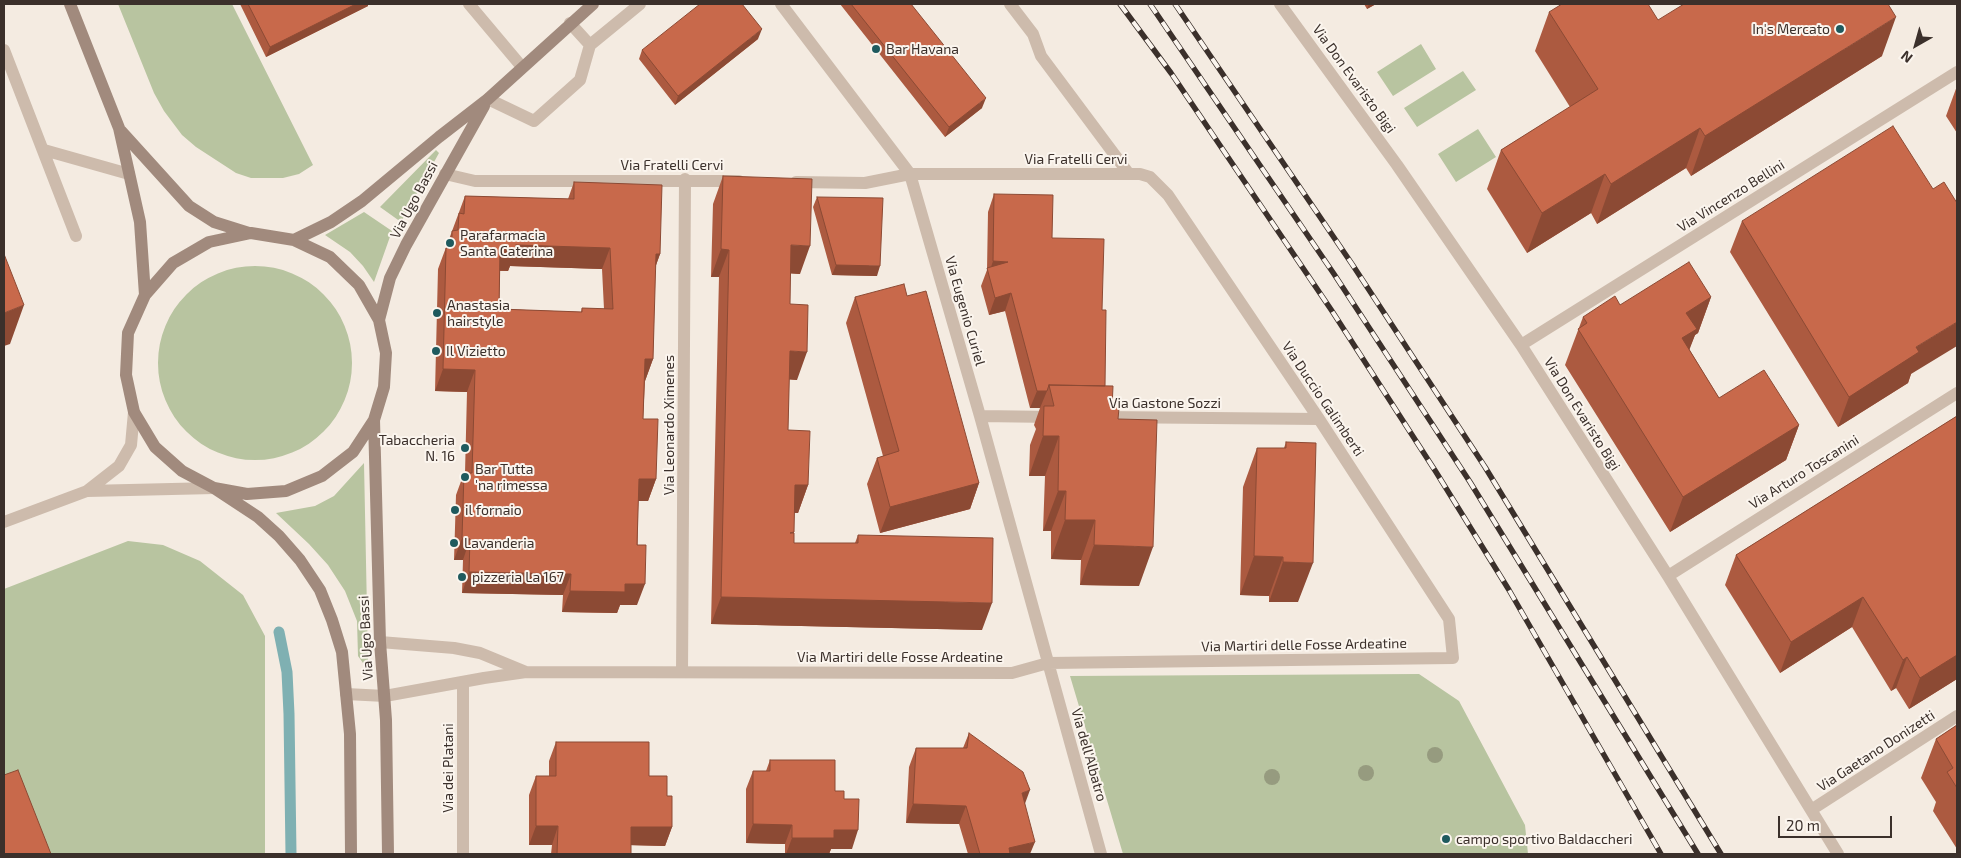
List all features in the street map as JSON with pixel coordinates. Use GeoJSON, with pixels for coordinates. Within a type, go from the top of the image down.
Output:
{"type":"FeatureCollection","features":[{"type":"Feature","properties":{"kind":"street"},"geometry":{"type":"LineString","coordinates":[[70,4],[119,128],[140,222],[145,295]]}},
{"type":"Feature","properties":{"kind":"street"},"geometry":{"type":"LineString","coordinates":[[469,4],[522,67]]}},
{"type":"Feature","properties":{"kind":"street","name":"Via Ugo Bassi"},"geometry":{"type":"LineString","coordinates":[[294,240],[331,222],[362,201],[488,99],[593,4]]}},
{"type":"Feature","properties":{"kind":"street"},"geometry":{"type":"LineString","coordinates":[[488,99],[534,121],[580,80],[590,45],[640,4]]}},
{"type":"Feature","properties":{"kind":"street","name":"Via Eugenio Curiel"},"geometry":{"type":"LineString","coordinates":[[781,4],[910,174],[980,416],[1048,663]]}},
{"type":"Feature","properties":{"kind":"street"},"geometry":{"type":"LineString","coordinates":[[1010,4],[1033,34],[1041,56],[1134,174]]}},
{"type":"Feature","properties":{"kind":"street","name":"Via Don Evaristo Bigi"},"geometry":{"type":"LineString","coordinates":[[1280,4],[1398,165],[1521,345],[1668,576],[1838,854]]}},
{"type":"Feature","properties":{"kind":"street"},"geometry":{"type":"LineString","coordinates":[[570,23],[590,45]]}},
{"type":"Feature","properties":{"kind":"street"},"geometry":{"type":"LineString","coordinates":[[4,50],[76,236]]}},
{"type":"Feature","properties":{"kind":"street","name":"Via Vincenzo Bellini"},"geometry":{"type":"LineString","coordinates":[[1521,345],[1957,72]]}},
{"type":"Feature","properties":{"kind":"street","name":"Via Ugo Bassi"},"geometry":{"type":"LineString","coordinates":[[379,320],[390,278],[406,245],[488,99]]}},
{"type":"Feature","properties":{"kind":"street"},"geometry":{"type":"LineString","coordinates":[[119,128],[189,206],[214,222],[251,233]]}},
{"type":"Feature","properties":{"kind":"street"},"geometry":{"type":"LineString","coordinates":[[44,150],[129,174]]}},
{"type":"Feature","properties":{"kind":"street","name":"Via Fratelli Cervi"},"geometry":{"type":"LineString","coordinates":[[445,174],[475,181],[685,179],[751,181]]}},
{"type":"Feature","properties":{"kind":"street","name":"Via Fratelli Cervi"},"geometry":{"type":"LineString","coordinates":[[780,182],[865,183],[910,174],[1134,174]]}},
{"type":"Feature","properties":{"kind":"street","name":"Via Duccio Galimberti"},"geometry":{"type":"LineString","coordinates":[[1134,174],[1150,177],[1168,195],[1319,419],[1449,619],[1453,658]]}},
{"type":"Feature","properties":{"kind":"street","name":"Via Leonardo Ximenes"},"geometry":{"type":"LineString","coordinates":[[682,672],[685,179]]}},
{"type":"Feature","properties":{"kind":"street","name":"Via Ugo Bassi"},"geometry":{"type":"LineString","coordinates":[[214,488],[247,494],[286,491],[322,476],[353,452],[374,420],[384,387],[386,362],[379,320],[360,285],[330,257],[294,240],[251,233],[209,242],[173,263],[145,295],[128,334],[126,375],[134,412],[155,447],[182,471],[214,488],[258,517],[279,536],[300,560],[320,590],[342,652],[350,740],[351,854]]}},
{"type":"Feature","properties":{"kind":"street","name":"Via Arturo Toscanini"},"geometry":{"type":"LineString","coordinates":[[1668,576],[1957,393]]}},
{"type":"Feature","properties":{"kind":"street"},"geometry":{"type":"LineString","coordinates":[[4,522],[87,491],[118,466],[131,445],[134,412]]}},
{"type":"Feature","properties":{"kind":"street"},"geometry":{"type":"LineString","coordinates":[[980,416],[1070,417]]}},
{"type":"Feature","properties":{"kind":"street","name":"Via Gastone Sozzi"},"geometry":{"type":"LineString","coordinates":[[1090,417],[1319,419]]}},
{"type":"Feature","properties":{"kind":"street","name":"Via Ugo Bassi"},"geometry":{"type":"LineString","coordinates":[[374,420],[380,642],[385,696],[388,854]]}},
{"type":"Feature","properties":{"kind":"street"},"geometry":{"type":"LineString","coordinates":[[87,491],[214,488]]}},
{"type":"Feature","properties":{"kind":"street","name":"Via Martiri delle Fosse Ardeatine"},"geometry":{"type":"LineString","coordinates":[[380,642],[454,648],[480,653],[526,672]]}},
{"type":"Feature","properties":{"kind":"street","name":"Via Martiri delle Fosse Ardeatine"},"geometry":{"type":"LineString","coordinates":[[346,694],[385,696],[526,672],[1012,673],[1048,663],[1453,658]]}},
{"type":"Feature","properties":{"kind":"street","name":"Via dell'Albatro"},"geometry":{"type":"LineString","coordinates":[[1048,663],[1101,854]]}},
{"type":"Feature","properties":{"kind":"street","name":"Via dei Platani"},"geometry":{"type":"LineString","coordinates":[[463,682],[463,854]]}},
{"type":"Feature","properties":{"kind":"street","name":"Via Gaetano Donizetti"},"geometry":{"type":"LineString","coordinates":[[1811,810],[1957,716]]}},
{"type":"Feature","properties":{"kind":"green space"},"geometry":{"type":"Polygon","coordinates":[[[118,4],[232,4],[313,165],[299,174],[283,178],[251,178],[236,173],[196,147],[182,135],[164,111],[154,93],[118,4]]]}},
{"type":"Feature","properties":{"kind":"green space"},"geometry":{"type":"Polygon","coordinates":[[[1421,44],[1436,69],[1393,96],[1377,72],[1421,44]]]}},
{"type":"Feature","properties":{"kind":"green space"},"geometry":{"type":"Polygon","coordinates":[[[1463,71],[1476,90],[1417,127],[1404,108],[1463,71]]]}},
{"type":"Feature","properties":{"kind":"green space"},"geometry":{"type":"Polygon","coordinates":[[[1478,129],[1496,157],[1456,182],[1438,154],[1478,129]]]}},
{"type":"Feature","properties":{"kind":"green space"},"geometry":{"type":"Polygon","coordinates":[[[436,150],[439,153],[401,222],[380,207],[436,150]]]}},
{"type":"Feature","properties":{"kind":"green space"},"geometry":{"type":"Polygon","coordinates":[[[364,212],[392,231],[374,282],[350,252],[325,235],[364,212]]]}},
{"type":"Feature","properties":{"kind":"green space"},"geometry":{"type":"Polygon","coordinates":[[[245,266],[265,266],[301,277],[324,294],[336,309],[345,326],[352,353],[352,373],[345,400],[336,417],[324,432],[309,444],[292,453],[265,460],[245,460],[209,449],[193,438],[180,425],[169,409],[162,391],[158,373],[158,353],[169,317],[180,301],[193,288],[209,277],[227,270],[245,266]]]}},
{"type":"Feature","properties":{"kind":"green space"},"geometry":{"type":"Polygon","coordinates":[[[364,463],[368,661],[363,663],[358,656],[357,621],[345,591],[328,565],[276,513],[315,506],[334,496],[364,463]]]}},
{"type":"Feature","properties":{"kind":"green space"},"geometry":{"type":"Polygon","coordinates":[[[128,541],[163,545],[200,561],[243,595],[265,636],[265,854],[21,854],[4,810],[4,589],[128,541]]]}},
{"type":"Feature","properties":{"kind":"green space"},"geometry":{"type":"Polygon","coordinates":[[[1419,674],[1459,701],[1525,825],[1528,854],[1123,854],[1070,676],[1419,674]]]}},
{"type":"Feature","properties":{"kind":"building"},"geometry":{"type":"Polygon","coordinates":[[[248,4],[356,4],[270,47],[248,4]]]}},
{"type":"Feature","properties":{"kind":"building"},"geometry":{"type":"Polygon","coordinates":[[[700,4],[742,4],[762,29],[678,96],[642,50],[700,4]]]}},
{"type":"Feature","properties":{"kind":"building"},"geometry":{"type":"Polygon","coordinates":[[[851,4],[911,4],[986,98],[949,127],[851,4]]]}},
{"type":"Feature","properties":{"kind":"building"},"geometry":{"type":"Polygon","coordinates":[[[1562,4],[1648,4],[1658,20],[1684,4],[1888,4],[1896,17],[1705,136],[1700,128],[1611,184],[1605,174],[1542,213],[1501,150],[1598,89],[1549,12],[1562,4]]]}},
{"type":"Feature","properties":{"kind":"building"},"geometry":{"type":"Polygon","coordinates":[[[1893,126],[1933,189],[1944,182],[1957,203],[1957,322],[1916,347],[1919,352],[1849,397],[1742,221],[1893,126]]]}},
{"type":"Feature","properties":{"kind":"building"},"geometry":{"type":"Polygon","coordinates":[[[723,176],[812,179],[810,246],[791,245],[790,304],[808,305],[807,352],[790,351],[788,430],[810,431],[808,485],[795,485],[794,532],[790,533],[794,533],[794,543],[858,543],[858,535],[993,538],[992,603],[721,597],[729,250],[721,249],[723,176]]]}},
{"type":"Feature","properties":{"kind":"building"},"geometry":{"type":"Polygon","coordinates":[[[574,182],[662,185],[660,254],[656,254],[653,359],[645,359],[643,419],[658,419],[656,479],[639,479],[637,545],[646,545],[645,584],[625,584],[625,592],[570,591],[571,574],[469,572],[470,539],[462,538],[464,473],[472,473],[475,370],[443,369],[446,248],[452,248],[452,231],[458,230],[459,213],[464,214],[465,196],[574,199],[574,182]],[[516,245],[516,250],[500,249],[499,309],[582,312],[582,308],[613,309],[610,248],[516,245]]]}},
{"type":"Feature","properties":{"kind":"building"},"geometry":{"type":"Polygon","coordinates":[[[994,194],[1053,195],[1052,238],[1104,239],[1102,310],[1106,310],[1105,386],[1049,385],[1047,391],[1037,391],[1011,293],[995,298],[987,268],[1008,262],[993,261],[994,194]]]}},
{"type":"Feature","properties":{"kind":"building"},"geometry":{"type":"Polygon","coordinates":[[[817,197],[883,198],[880,266],[836,265],[817,197]]]}},
{"type":"Feature","properties":{"kind":"building"},"geometry":{"type":"Polygon","coordinates":[[[4,254],[24,305],[4,313],[4,254]]]}},
{"type":"Feature","properties":{"kind":"building"},"geometry":{"type":"Polygon","coordinates":[[[1689,262],[1711,297],[1686,313],[1697,329],[1682,338],[1719,398],[1764,370],[1799,425],[1683,497],[1578,329],[1587,323],[1583,317],[1615,296],[1620,305],[1689,262]]]}},
{"type":"Feature","properties":{"kind":"building"},"geometry":{"type":"Polygon","coordinates":[[[904,284],[907,296],[926,291],[979,483],[890,507],[877,458],[899,451],[855,297],[904,284]]]}},
{"type":"Feature","properties":{"kind":"building"},"geometry":{"type":"Polygon","coordinates":[[[1049,385],[1113,386],[1112,408],[1119,408],[1118,419],[1157,420],[1153,547],[1094,545],[1095,520],[1065,520],[1066,491],[1058,491],[1059,436],[1043,436],[1044,406],[1054,406],[1049,385]]]}},
{"type":"Feature","properties":{"kind":"building"},"geometry":{"type":"Polygon","coordinates":[[[1957,416],[1957,655],[1920,678],[1907,657],[1903,660],[1863,597],[1791,642],[1736,555],[1957,416]]]}},
{"type":"Feature","properties":{"kind":"building"},"geometry":{"type":"Polygon","coordinates":[[[1286,442],[1316,443],[1313,563],[1283,562],[1283,557],[1254,556],[1257,448],[1286,448],[1286,442]]]}},
{"type":"Feature","properties":{"kind":"building"},"geometry":{"type":"Polygon","coordinates":[[[1957,725],[1957,788],[1947,772],[1953,768],[1936,739],[1957,725]]]}},
{"type":"Feature","properties":{"kind":"building"},"geometry":{"type":"Polygon","coordinates":[[[969,733],[1023,772],[1030,790],[1022,793],[1035,842],[1009,848],[1010,854],[980,854],[966,806],[913,804],[916,748],[967,748],[969,733]]]}},
{"type":"Feature","properties":{"kind":"building"},"geometry":{"type":"Polygon","coordinates":[[[556,742],[649,742],[649,776],[667,776],[667,796],[672,796],[672,827],[631,827],[631,854],[557,854],[558,826],[536,826],[536,776],[556,776],[556,742]]]}},
{"type":"Feature","properties":{"kind":"building"},"geometry":{"type":"Polygon","coordinates":[[[770,760],[835,760],[835,791],[844,791],[844,799],[859,799],[858,830],[834,830],[834,838],[792,838],[792,825],[753,824],[753,771],[770,771],[770,760]]]}},
{"type":"Feature","properties":{"kind":"building"},"geometry":{"type":"Polygon","coordinates":[[[18,770],[51,854],[4,854],[4,775],[18,770]]]}},
{"type":"Feature","properties":{"kind":"waterway"},"geometry":{"type":"LineString","coordinates":[[279,632],[287,672],[291,854]]}},
{"type":"Feature","properties":{"kind":"railway"},"geometry":{"type":"LineString","coordinates":[[1120,4],[1171,73],[1332,311],[1436,472],[1509,590],[1661,854]]}},
{"type":"Feature","properties":{"kind":"railway"},"geometry":{"type":"LineString","coordinates":[[1150,4],[1334,274],[1470,482],[1698,854]]}},
{"type":"Feature","properties":{"kind":"railway"},"geometry":{"type":"LineString","coordinates":[[1175,4],[1352,264],[1485,467],[1721,854]]}},
{"type":"Feature","properties":{"kind":"place","name":"In's Mercato"},"geometry":{"type":"Point","coordinates":[1840,29]}},
{"type":"Feature","properties":{"kind":"place","name":"Bar Havana"},"geometry":{"type":"Point","coordinates":[876,49]}},
{"type":"Feature","properties":{"kind":"place","name":"Parafarmacia Santa Caterina"},"geometry":{"type":"Point","coordinates":[450,243]}},
{"type":"Feature","properties":{"kind":"place","name":"Anastasia hairstyle"},"geometry":{"type":"Point","coordinates":[437,313]}},
{"type":"Feature","properties":{"kind":"place","name":"Il Vizietto"},"geometry":{"type":"Point","coordinates":[436,351]}},
{"type":"Feature","properties":{"kind":"place","name":"Tabaccheria N. 16"},"geometry":{"type":"Point","coordinates":[465,448]}},
{"type":"Feature","properties":{"kind":"place","name":"Bar Tutta 'na rimessa"},"geometry":{"type":"Point","coordinates":[465,477]}},
{"type":"Feature","properties":{"kind":"place","name":"il fornaio"},"geometry":{"type":"Point","coordinates":[455,510]}},
{"type":"Feature","properties":{"kind":"place","name":"Lavanderia"},"geometry":{"type":"Point","coordinates":[454,543]}},
{"type":"Feature","properties":{"kind":"place","name":"pizzeria La 167"},"geometry":{"type":"Point","coordinates":[462,577]}},
{"type":"Feature","properties":{"kind":"place","name":"campo sportivo Baldaccheri"},"geometry":{"type":"Point","coordinates":[1446,839]}}]}
